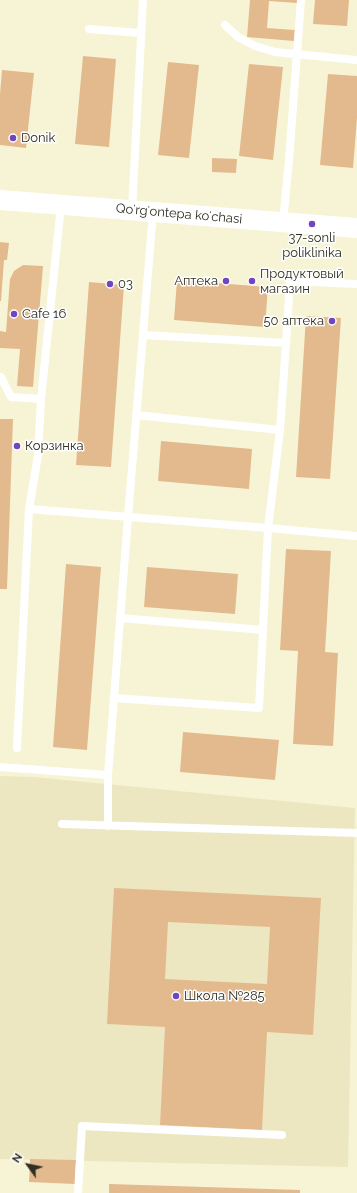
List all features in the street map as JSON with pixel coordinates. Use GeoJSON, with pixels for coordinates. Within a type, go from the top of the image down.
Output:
{"type":"FeatureCollection","features":[{"type":"Feature","properties":{"kind":"street","name":"Qoʻrgʻontepa koʻchasi"},"geometry":{"type":"LineString","coordinates":[[0,200],[357,228]]}},
{"type":"Feature","properties":{"kind":"lane"},"geometry":{"type":"LineString","coordinates":[[132,210],[140,33],[143,0]]}},
{"type":"Feature","properties":{"kind":"lane"},"geometry":{"type":"LineString","coordinates":[[283,222],[301,0]]}},
{"type":"Feature","properties":{"kind":"lane"},"geometry":{"type":"LineString","coordinates":[[225,25],[238,37],[255,46],[275,52],[357,60]]}},
{"type":"Feature","properties":{"kind":"lane"},"geometry":{"type":"LineString","coordinates":[[89,29],[140,33]]}},
{"type":"Feature","properties":{"kind":"lane"},"geometry":{"type":"LineString","coordinates":[[17,748],[29,509],[38,456],[40,399],[61,204]]}},
{"type":"Feature","properties":{"kind":"lane"},"geometry":{"type":"LineString","coordinates":[[108,826],[108,775],[136,415],[154,212]]}},
{"type":"Feature","properties":{"kind":"lane"},"geometry":{"type":"LineString","coordinates":[[114,698],[259,708],[268,528],[280,430],[290,281],[357,284]]}},
{"type":"Feature","properties":{"kind":"lane"},"geometry":{"type":"LineString","coordinates":[[143,335],[286,343]]}},
{"type":"Feature","properties":{"kind":"lane"},"geometry":{"type":"LineString","coordinates":[[0,377],[11,398],[40,399]]}},
{"type":"Feature","properties":{"kind":"lane"},"geometry":{"type":"LineString","coordinates":[[136,415],[280,430]]}},
{"type":"Feature","properties":{"kind":"lane"},"geometry":{"type":"LineString","coordinates":[[29,509],[357,536]]}},
{"type":"Feature","properties":{"kind":"lane"},"geometry":{"type":"LineString","coordinates":[[120,618],[263,630]]}},
{"type":"Feature","properties":{"kind":"lane"},"geometry":{"type":"LineString","coordinates":[[0,767],[108,775]]}},
{"type":"Feature","properties":{"kind":"lane"},"geometry":{"type":"LineString","coordinates":[[62,824],[357,833]]}},
{"type":"Feature","properties":{"kind":"lane"},"geometry":{"type":"LineString","coordinates":[[78,1193],[82,1126],[282,1135]]}},
{"type":"Feature","properties":{"kind":"shaded area","name":"Школа №285"},"geometry":{"type":"Polygon","coordinates":[[[0,776],[34,777],[355,808],[348,1167],[0,1159],[0,776]]]}},
{"type":"Feature","properties":{"kind":"building"},"geometry":{"type":"Polygon","coordinates":[[[250,0],[297,0],[297,3],[269,1],[267,28],[295,30],[294,41],[247,37],[250,0]]]}},
{"type":"Feature","properties":{"kind":"building"},"geometry":{"type":"Polygon","coordinates":[[[315,0],[349,0],[347,26],[313,24],[315,0]]]}},
{"type":"Feature","properties":{"kind":"building"},"geometry":{"type":"Polygon","coordinates":[[[83,56],[116,59],[109,147],[75,144],[83,56]]]}},
{"type":"Feature","properties":{"kind":"building"},"geometry":{"type":"Polygon","coordinates":[[[168,62],[199,65],[189,158],[158,155],[168,62]]]}},
{"type":"Feature","properties":{"kind":"building"},"geometry":{"type":"Polygon","coordinates":[[[249,64],[283,67],[273,160],[239,156],[249,64]]]}},
{"type":"Feature","properties":{"kind":"building"},"geometry":{"type":"Polygon","coordinates":[[[2,70],[34,73],[26,148],[0,145],[0,94],[2,70]]]}},
{"type":"Feature","properties":{"kind":"building"},"geometry":{"type":"Polygon","coordinates":[[[328,74],[357,76],[357,118],[353,168],[320,165],[328,74]]]}},
{"type":"Feature","properties":{"kind":"building"},"geometry":{"type":"Polygon","coordinates":[[[212,158],[237,159],[236,173],[212,172],[212,158]]]}},
{"type":"Feature","properties":{"kind":"building"},"geometry":{"type":"Polygon","coordinates":[[[0,242],[9,243],[7,260],[4,260],[1,301],[0,301],[0,242]]]}},
{"type":"Feature","properties":{"kind":"building"},"geometry":{"type":"Polygon","coordinates":[[[23,265],[43,266],[33,387],[17,386],[20,349],[0,348],[0,331],[6,332],[10,279],[14,271],[23,265]]]}},
{"type":"Feature","properties":{"kind":"building"},"geometry":{"type":"Polygon","coordinates":[[[177,280],[268,287],[265,327],[174,320],[177,280]]]}},
{"type":"Feature","properties":{"kind":"building"},"geometry":{"type":"Polygon","coordinates":[[[89,282],[124,285],[111,467],[76,465],[89,282]]]}},
{"type":"Feature","properties":{"kind":"building"},"geometry":{"type":"Polygon","coordinates":[[[306,316],[341,318],[330,479],[296,477],[306,316]]]}},
{"type":"Feature","properties":{"kind":"building"},"geometry":{"type":"Polygon","coordinates":[[[0,419],[13,419],[7,589],[0,589],[0,419]]]}},
{"type":"Feature","properties":{"kind":"building"},"geometry":{"type":"Polygon","coordinates":[[[161,441],[252,449],[249,489],[158,481],[161,441]]]}},
{"type":"Feature","properties":{"kind":"building"},"geometry":{"type":"Polygon","coordinates":[[[286,549],[331,551],[325,652],[338,653],[333,746],[293,744],[298,651],[280,650],[286,549]]]}},
{"type":"Feature","properties":{"kind":"building"},"geometry":{"type":"Polygon","coordinates":[[[66,564],[101,567],[87,750],[53,747],[66,564]]]}},
{"type":"Feature","properties":{"kind":"building"},"geometry":{"type":"Polygon","coordinates":[[[147,567],[238,574],[235,614],[144,607],[147,567]]]}},
{"type":"Feature","properties":{"kind":"building"},"geometry":{"type":"Polygon","coordinates":[[[183,732],[279,740],[275,780],[180,772],[183,732]]]}},
{"type":"Feature","properties":{"kind":"building"},"geometry":{"type":"Polygon","coordinates":[[[114,888],[321,898],[313,1035],[267,1032],[262,1130],[160,1125],[165,1027],[107,1024],[114,888]],[[168,922],[165,979],[267,984],[270,927],[168,922]]]}},
{"type":"Feature","properties":{"kind":"building"},"geometry":{"type":"Polygon","coordinates":[[[30,1159],[76,1160],[75,1184],[29,1182],[30,1159]]]}},
{"type":"Feature","properties":{"kind":"building"},"geometry":{"type":"Polygon","coordinates":[[[109,1184],[300,1190],[300,1193],[109,1193],[109,1184]]]}},
{"type":"Feature","properties":{"kind":"place","name":"Donik"},"geometry":{"type":"Point","coordinates":[13,138]}},
{"type":"Feature","properties":{"kind":"place","name":"37-sonli poliklinika"},"geometry":{"type":"Point","coordinates":[312,224]}},
{"type":"Feature","properties":{"kind":"place","name":"Аптека"},"geometry":{"type":"Point","coordinates":[226,281]}},
{"type":"Feature","properties":{"kind":"place","name":"Продуктовый магазин"},"geometry":{"type":"Point","coordinates":[252,281]}},
{"type":"Feature","properties":{"kind":"place","name":"03"},"geometry":{"type":"Point","coordinates":[110,284]}},
{"type":"Feature","properties":{"kind":"place","name":"Cafe 16"},"geometry":{"type":"Point","coordinates":[14,314]}},
{"type":"Feature","properties":{"kind":"place","name":"50 аптека"},"geometry":{"type":"Point","coordinates":[332,321]}},
{"type":"Feature","properties":{"kind":"place","name":"Корзинка"},"geometry":{"type":"Point","coordinates":[17,446]}},
{"type":"Feature","properties":{"kind":"place","name":"Школа №285"},"geometry":{"type":"Point","coordinates":[176,996]}}]}
